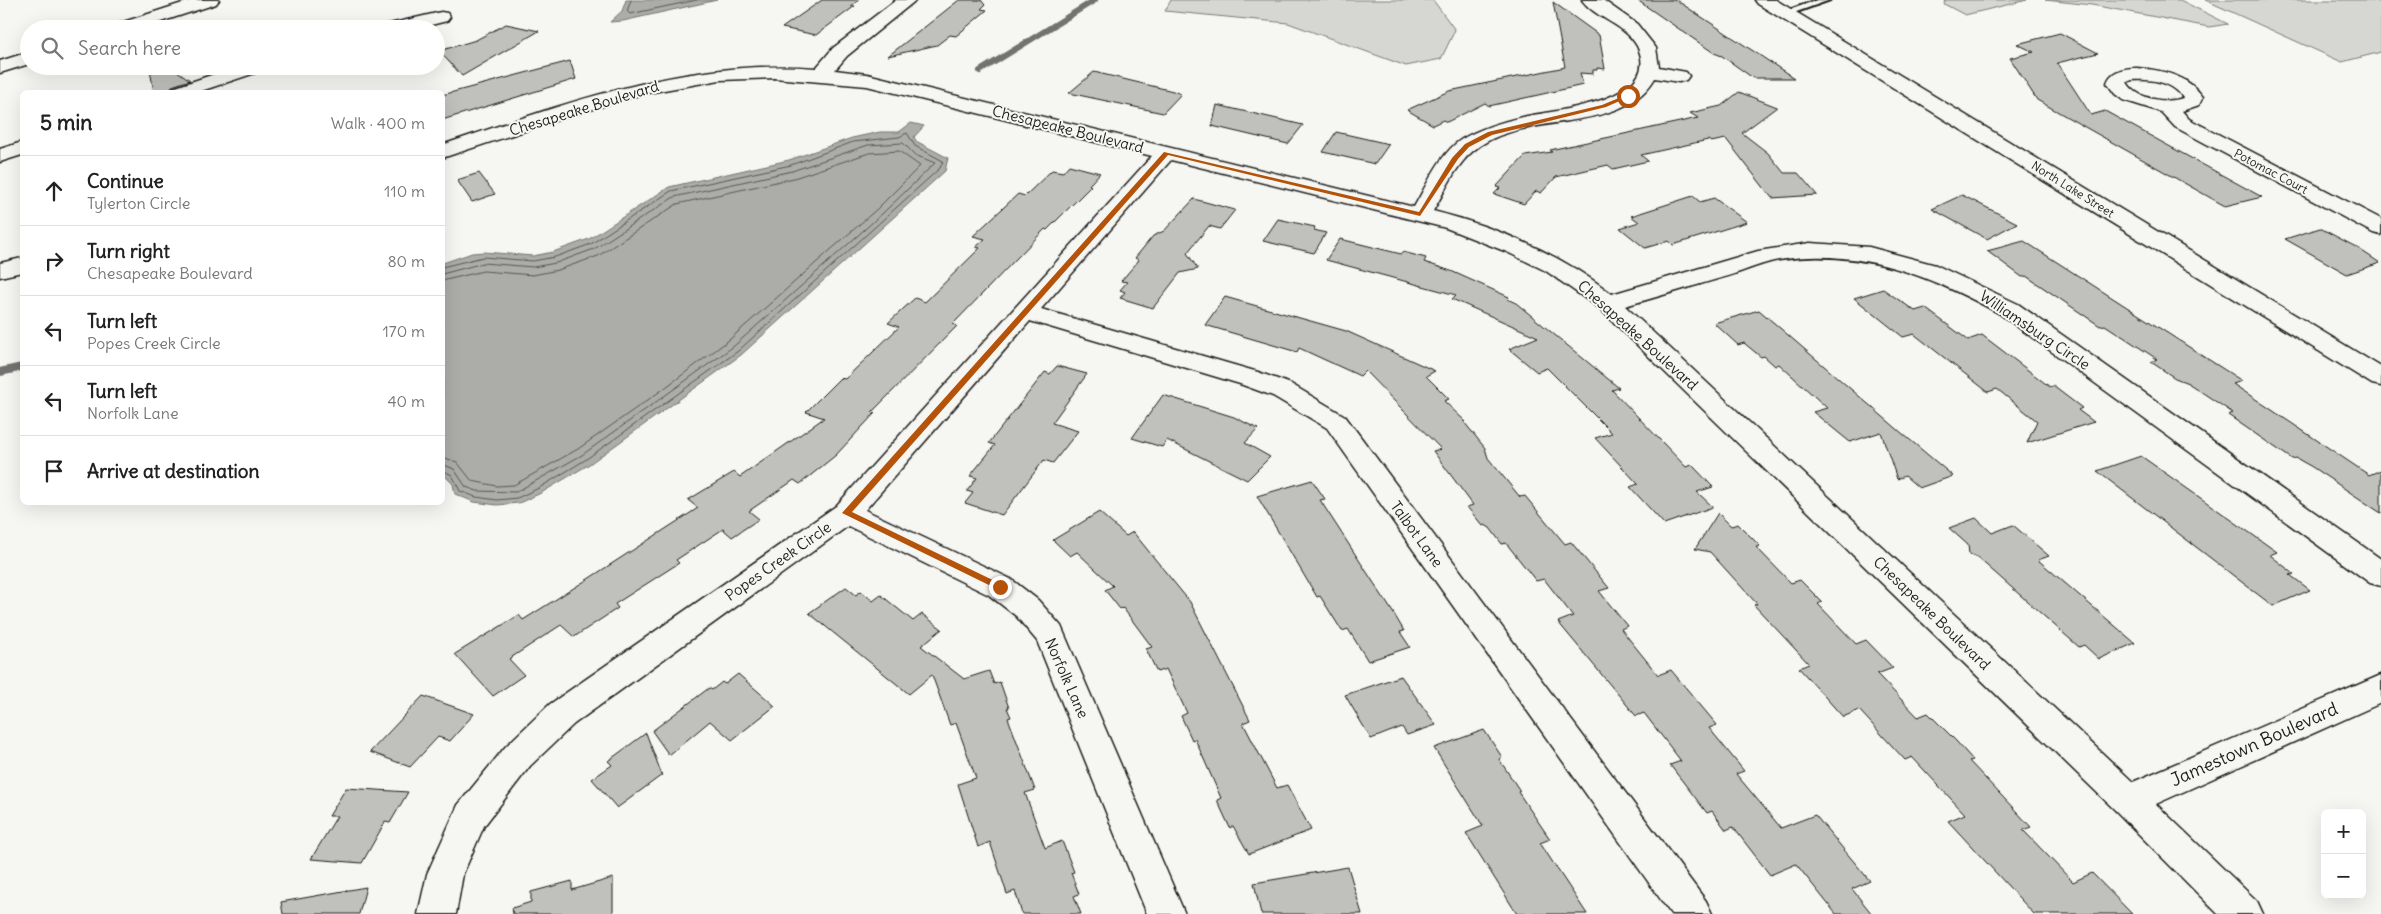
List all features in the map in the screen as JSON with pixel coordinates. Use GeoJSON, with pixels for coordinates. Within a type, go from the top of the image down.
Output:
{"type":"FeatureCollection","features":[{"type":"Feature","properties":{"kind":"street"},"geometry":{"type":"LineString","coordinates":[[148,20],[210,0]]}},
{"type":"Feature","properties":{"kind":"street"},"geometry":{"type":"LineString","coordinates":[[821,74],[840,52],[906,0]]}},
{"type":"Feature","properties":{"kind":"street"},"geometry":{"type":"LineString","coordinates":[[1420,214],[1455,158],[1467,145],[1490,133],[1612,103],[1628,96],[1643,84],[1650,71],[1649,52],[1642,40],[1627,26],[1591,0]]}},
{"type":"Feature","properties":{"kind":"street","name":"North Lake Street"},"geometry":{"type":"LineString","coordinates":[[1764,0],[2381,378]]}},
{"type":"Feature","properties":{"kind":"street"},"geometry":{"type":"LineString","coordinates":[[428,20],[441,17]]}},
{"type":"Feature","properties":{"kind":"street"},"geometry":{"type":"LineString","coordinates":[[0,67],[20,61]]}},
{"type":"Feature","properties":{"kind":"street"},"geometry":{"type":"LineString","coordinates":[[1650,71],[1679,76]]}},
{"type":"Feature","properties":{"kind":"street","name":"Chesapeake Boulevard"},"geometry":{"type":"LineString","coordinates":[[445,151],[633,90],[672,82],[760,72],[821,74],[867,80],[1454,222],[1522,249],[1584,283],[1608,303],[2128,800],[2244,914]]}},
{"type":"Feature","properties":{"kind":"street"},"geometry":{"type":"LineString","coordinates":[[186,90],[230,75]]}},
{"type":"Feature","properties":{"kind":"street","name":"Potomac Court"},"geometry":{"type":"LineString","coordinates":[[2167,106],[2182,123],[2381,228]]}},
{"type":"Feature","properties":{"kind":"street"},"geometry":{"type":"LineString","coordinates":[[0,156],[20,149]]}},
{"type":"Feature","properties":{"kind":"street","name":"Popes Creek Circle"},"geometry":{"type":"LineString","coordinates":[[436,914],[445,874],[470,816],[518,756],[562,714],[846,513],[1166,153]]}},
{"type":"Feature","properties":{"kind":"street","name":"Williamsburg Circle"},"geometry":{"type":"LineString","coordinates":[[1608,303],[1779,253],[1810,250],[1884,249],[1969,286],[2009,309],[2381,575]]}},
{"type":"Feature","properties":{"kind":"street"},"geometry":{"type":"LineString","coordinates":[[0,270],[20,265]]}},
{"type":"Feature","properties":{"kind":"street","name":"Talbot Lane"},"geometry":{"type":"LineString","coordinates":[[1025,312],[1249,378],[1282,390],[1336,422],[1693,914]]}},
{"type":"Feature","properties":{"kind":"street","name":"Norfolk Lane"},"geometry":{"type":"LineString","coordinates":[[846,513],[1000,587],[1027,608],[1050,635],[1166,914]]}},
{"type":"Feature","properties":{"kind":"street","name":"Jamestown Boulevard"},"geometry":{"type":"LineString","coordinates":[[2128,800],[2381,688]]}},
{"type":"Feature","properties":{"kind":"lane"},"geometry":{"type":"LineString","coordinates":[[1785,13],[1826,0]]}},
{"type":"Feature","properties":{"kind":"shaded area"},"geometry":{"type":"Polygon","coordinates":[[[1171,0],[1433,0],[1455,30],[1441,59],[1406,66],[1288,23],[1165,11],[1171,0]]]}},
{"type":"Feature","properties":{"kind":"shaded area"},"geometry":{"type":"Polygon","coordinates":[[[1945,0],[2027,0],[1965,15],[1944,4],[1945,0]]]}},
{"type":"Feature","properties":{"kind":"shaded area"},"geometry":{"type":"Polygon","coordinates":[[[2045,0],[2180,0],[2228,24],[2209,27],[2092,5],[2045,0]]]}},
{"type":"Feature","properties":{"kind":"shaded area"},"geometry":{"type":"Polygon","coordinates":[[[2205,0],[2373,0],[2381,3],[2381,52],[2342,62],[2205,0]]]}},
{"type":"Feature","properties":{"kind":"water"},"geometry":{"type":"Polygon","coordinates":[[[626,0],[717,0],[623,21],[610,22],[622,11],[626,0]]]}},
{"type":"Feature","properties":{"kind":"water"},"geometry":{"type":"Polygon","coordinates":[[[911,123],[924,126],[914,137],[916,141],[948,158],[945,171],[741,355],[588,465],[541,493],[519,503],[497,505],[474,502],[455,494],[453,484],[445,476],[445,262],[472,253],[484,252],[533,256],[553,252],[589,239],[669,187],[789,160],[852,138],[880,132],[899,132],[911,123]]]}},
{"type":"Feature","properties":{"kind":"building"},"geometry":{"type":"Polygon","coordinates":[[[822,0],[859,0],[851,6],[855,6],[816,35],[782,28],[822,0]]]}},
{"type":"Feature","properties":{"kind":"building"},"geometry":{"type":"Polygon","coordinates":[[[959,0],[981,0],[985,5],[981,9],[987,10],[956,36],[950,35],[937,45],[888,56],[959,0]]]}},
{"type":"Feature","properties":{"kind":"building"},"geometry":{"type":"Polygon","coordinates":[[[1637,0],[1676,0],[1794,78],[1753,78],[1637,0]]]}},
{"type":"Feature","properties":{"kind":"building"},"geometry":{"type":"Polygon","coordinates":[[[1553,2],[1599,35],[1605,69],[1597,68],[1597,70],[1593,70],[1593,74],[1580,73],[1583,85],[1489,106],[1485,103],[1447,122],[1443,120],[1433,125],[1407,110],[1449,91],[1565,67],[1553,2]]]}},
{"type":"Feature","properties":{"kind":"building"},"geometry":{"type":"Polygon","coordinates":[[[506,24],[539,31],[462,76],[445,58],[445,49],[476,40],[506,24]]]}},
{"type":"Feature","properties":{"kind":"building"},"geometry":{"type":"Polygon","coordinates":[[[2060,33],[2098,53],[2057,63],[2091,115],[2105,111],[2262,197],[2225,206],[2037,100],[2010,58],[2034,52],[2017,44],[2060,33]]]}},
{"type":"Feature","properties":{"kind":"building"},"geometry":{"type":"Polygon","coordinates":[[[570,61],[576,79],[445,119],[445,94],[570,61]]]}},
{"type":"Feature","properties":{"kind":"building"},"geometry":{"type":"Polygon","coordinates":[[[1094,72],[1181,94],[1163,113],[1069,93],[1094,72]]]}},
{"type":"Feature","properties":{"kind":"building"},"geometry":{"type":"Polygon","coordinates":[[[151,75],[183,75],[190,80],[172,86],[169,90],[154,90],[151,75]]]}},
{"type":"Feature","properties":{"kind":"building"},"geometry":{"type":"Polygon","coordinates":[[[1739,92],[1777,107],[1742,133],[1768,153],[1784,173],[1798,173],[1817,195],[1772,198],[1726,139],[1711,142],[1708,140],[1641,155],[1648,161],[1613,169],[1608,165],[1556,177],[1541,193],[1536,191],[1524,204],[1494,194],[1500,188],[1496,187],[1525,156],[1552,152],[1550,150],[1698,118],[1690,113],[1721,106],[1739,92]]]}},
{"type":"Feature","properties":{"kind":"building"},"geometry":{"type":"Polygon","coordinates":[[[1217,105],[1303,125],[1288,144],[1212,126],[1217,105]]]}},
{"type":"Feature","properties":{"kind":"building"},"geometry":{"type":"Polygon","coordinates":[[[1336,132],[1389,144],[1375,164],[1323,152],[1336,132]]]}},
{"type":"Feature","properties":{"kind":"building"},"geometry":{"type":"Polygon","coordinates":[[[1069,165],[1100,173],[1089,185],[1091,186],[1047,230],[1045,229],[953,324],[957,326],[872,412],[875,413],[836,455],[800,484],[794,480],[749,511],[759,519],[732,537],[723,529],[676,560],[679,563],[615,604],[618,608],[574,637],[561,625],[509,659],[524,675],[493,696],[455,654],[519,615],[523,620],[588,579],[698,508],[688,500],[734,472],[740,477],[824,418],[806,412],[840,378],[845,379],[899,327],[888,323],[915,298],[925,302],[980,248],[976,247],[985,239],[973,236],[1018,194],[1025,196],[1052,170],[1063,172],[1069,165]]]}},
{"type":"Feature","properties":{"kind":"building"},"geometry":{"type":"Polygon","coordinates":[[[479,173],[495,194],[472,202],[457,180],[479,173]]]}},
{"type":"Feature","properties":{"kind":"building"},"geometry":{"type":"Polygon","coordinates":[[[1962,195],[2017,223],[1987,239],[1932,209],[1962,195]]]}},
{"type":"Feature","properties":{"kind":"building"},"geometry":{"type":"Polygon","coordinates":[[[1693,196],[1700,202],[1714,198],[1747,222],[1673,245],[1669,241],[1645,248],[1620,228],[1639,222],[1631,216],[1693,196]]]}},
{"type":"Feature","properties":{"kind":"building"},"geometry":{"type":"Polygon","coordinates":[[[1194,199],[1235,210],[1220,229],[1209,226],[1187,253],[1198,269],[1180,273],[1153,308],[1120,298],[1125,292],[1120,290],[1127,282],[1121,281],[1139,260],[1135,258],[1153,236],[1164,231],[1194,199]]]}},
{"type":"Feature","properties":{"kind":"building"},"geometry":{"type":"Polygon","coordinates":[[[1278,219],[1315,227],[1314,230],[1326,233],[1314,253],[1263,241],[1278,219]]]}},
{"type":"Feature","properties":{"kind":"building"},"geometry":{"type":"Polygon","coordinates":[[[2320,228],[2356,247],[2380,263],[2347,274],[2285,239],[2320,228]]]}},
{"type":"Feature","properties":{"kind":"building"},"geometry":{"type":"Polygon","coordinates":[[[1340,239],[1426,258],[1424,262],[1451,271],[1509,297],[1507,299],[1516,303],[1619,388],[1612,390],[1686,467],[1692,465],[1713,487],[1697,492],[1713,507],[1664,524],[1630,487],[1638,484],[1595,438],[1612,433],[1547,368],[1537,372],[1509,349],[1538,337],[1452,299],[1456,295],[1326,260],[1340,239]]]}},
{"type":"Feature","properties":{"kind":"building"},"geometry":{"type":"Polygon","coordinates":[[[2024,241],[2242,381],[2233,384],[2369,475],[2381,470],[2381,513],[2312,467],[2296,458],[2292,459],[2228,415],[2233,413],[2188,383],[2175,378],[2151,362],[2157,359],[2105,325],[2100,326],[2026,276],[2022,277],[1987,251],[2024,241]]]}},
{"type":"Feature","properties":{"kind":"building"},"geometry":{"type":"Polygon","coordinates":[[[1883,289],[1915,311],[1925,308],[1968,340],[1982,335],[2050,387],[2053,386],[2082,408],[2078,410],[2094,422],[2027,443],[2037,421],[1997,389],[1988,392],[1914,334],[1903,337],[1854,298],[1883,289]]]}},
{"type":"Feature","properties":{"kind":"building"},"geometry":{"type":"Polygon","coordinates":[[[1225,297],[1346,331],[1435,371],[1426,376],[1449,399],[1444,401],[1466,422],[1464,422],[1485,448],[1488,458],[1520,497],[1525,496],[1565,544],[1571,542],[1609,588],[1599,591],[1627,626],[1621,629],[1658,675],[1671,670],[1717,725],[1709,728],[1744,771],[1736,774],[1781,828],[1815,815],[1870,881],[1852,889],[1872,914],[1836,914],[1796,864],[1770,875],[1733,827],[1726,830],[1712,811],[1707,813],[1670,765],[1681,761],[1644,713],[1636,716],[1558,622],[1573,616],[1544,579],[1536,581],[1506,543],[1502,544],[1490,528],[1485,525],[1483,526],[1467,507],[1473,505],[1433,451],[1441,449],[1365,371],[1360,376],[1299,348],[1297,352],[1205,325],[1225,297]]]}},
{"type":"Feature","properties":{"kind":"building"},"geometry":{"type":"Polygon","coordinates":[[[1759,310],[1953,476],[1919,488],[1905,476],[1897,479],[1881,432],[1850,442],[1813,412],[1827,408],[1779,364],[1775,366],[1744,343],[1738,345],[1714,323],[1759,310]]]}},
{"type":"Feature","properties":{"kind":"building"},"geometry":{"type":"Polygon","coordinates":[[[1057,366],[1087,374],[1052,423],[1078,431],[1053,463],[1044,460],[1002,515],[965,503],[973,493],[967,491],[977,478],[970,476],[995,445],[989,443],[1045,372],[1050,374],[1057,366]]]}},
{"type":"Feature","properties":{"kind":"building"},"geometry":{"type":"Polygon","coordinates":[[[1163,395],[1234,417],[1258,429],[1245,443],[1270,457],[1247,480],[1167,440],[1162,447],[1132,438],[1163,395]]]}},
{"type":"Feature","properties":{"kind":"building"},"geometry":{"type":"Polygon","coordinates":[[[2141,456],[2277,552],[2270,555],[2294,574],[2290,575],[2310,590],[2273,606],[2097,471],[2141,456]]]}},
{"type":"Feature","properties":{"kind":"building"},"geometry":{"type":"Polygon","coordinates":[[[1312,480],[1325,499],[1320,500],[1394,614],[1404,631],[1400,632],[1410,647],[1368,661],[1348,629],[1342,631],[1320,596],[1317,597],[1257,496],[1312,480]]]}},
{"type":"Feature","properties":{"kind":"building"},"geometry":{"type":"Polygon","coordinates":[[[1099,512],[1126,536],[1133,532],[1190,602],[1250,720],[1243,723],[1277,788],[1287,785],[1311,830],[1249,854],[1233,826],[1230,828],[1217,800],[1221,798],[1195,739],[1192,740],[1181,716],[1187,713],[1166,669],[1157,672],[1146,649],[1152,647],[1123,608],[1120,609],[1105,590],[1113,586],[1077,552],[1070,556],[1053,540],[1099,512]]]}},
{"type":"Feature","properties":{"kind":"building"},"geometry":{"type":"Polygon","coordinates":[[[1718,513],[1731,526],[1738,524],[1760,546],[1756,547],[1791,583],[1800,580],[1822,602],[1818,604],[1856,644],[1866,640],[1893,668],[1877,674],[1918,717],[1928,713],[1956,741],[1973,760],[1969,761],[2031,827],[2023,830],[2073,882],[2092,873],[2132,914],[2034,914],[1948,821],[1965,814],[1912,757],[1905,760],[1859,710],[1843,717],[1799,668],[1809,664],[1754,605],[1757,604],[1710,552],[1695,549],[1718,513]]]}},
{"type":"Feature","properties":{"kind":"building"},"geometry":{"type":"Polygon","coordinates":[[[1976,518],[1992,533],[2013,525],[2049,556],[2038,560],[2135,643],[2099,659],[2084,645],[2079,647],[1977,557],[1969,554],[1968,545],[1949,528],[1976,518]]]}},
{"type":"Feature","properties":{"kind":"building"},"geometry":{"type":"Polygon","coordinates":[[[846,587],[856,595],[861,591],[873,601],[881,595],[913,621],[922,614],[942,629],[921,646],[964,679],[989,671],[994,684],[1000,682],[1011,717],[1008,718],[1035,790],[1025,793],[1045,848],[1062,841],[1074,872],[1071,873],[1079,894],[1074,896],[1081,914],[1022,914],[1015,891],[1007,894],[990,842],[978,847],[958,784],[976,778],[956,723],[950,725],[932,675],[909,694],[809,613],[846,587]]]}},
{"type":"Feature","properties":{"kind":"building"},"geometry":{"type":"Polygon","coordinates":[[[738,674],[775,706],[732,740],[710,721],[669,755],[652,731],[709,688],[712,690],[722,682],[725,684],[738,674]]]}},
{"type":"Feature","properties":{"kind":"building"},"geometry":{"type":"Polygon","coordinates":[[[1401,676],[1436,725],[1407,735],[1402,727],[1371,739],[1345,695],[1401,676]]]}},
{"type":"Feature","properties":{"kind":"building"},"geometry":{"type":"Polygon","coordinates":[[[423,696],[474,714],[450,741],[438,737],[410,767],[370,752],[423,696]]]}},
{"type":"Feature","properties":{"kind":"building"},"geometry":{"type":"Polygon","coordinates":[[[1484,730],[1502,757],[1499,759],[1520,791],[1518,792],[1550,839],[1540,843],[1587,914],[1517,914],[1466,833],[1483,826],[1434,748],[1484,730]]]}},
{"type":"Feature","properties":{"kind":"building"},"geometry":{"type":"Polygon","coordinates":[[[646,733],[662,775],[617,808],[592,779],[612,765],[608,761],[646,733]]]}},
{"type":"Feature","properties":{"kind":"building"},"geometry":{"type":"Polygon","coordinates":[[[346,788],[408,792],[390,823],[385,822],[362,863],[311,859],[337,816],[329,816],[346,788]]]}},
{"type":"Feature","properties":{"kind":"building"},"geometry":{"type":"Polygon","coordinates":[[[1348,867],[1362,914],[1261,914],[1254,883],[1348,867]]]}},
{"type":"Feature","properties":{"kind":"building"},"geometry":{"type":"Polygon","coordinates":[[[613,878],[613,914],[513,914],[512,908],[531,902],[531,892],[572,881],[572,890],[613,878]]]}},
{"type":"Feature","properties":{"kind":"building"},"geometry":{"type":"Polygon","coordinates":[[[366,887],[359,914],[283,914],[281,902],[366,887]]]}},
{"type":"Feature","properties":{"kind":"waterway"},"geometry":{"type":"LineString","coordinates":[[980,71],[1095,0]]}},
{"type":"Feature","properties":{"kind":"waterway"},"geometry":{"type":"LineString","coordinates":[[0,372],[20,367]]}},
{"type":"Feature","properties":{"kind":"route"},"geometry":{"type":"LineString","coordinates":[[1000,587],[846,513],[1166,153],[1420,214],[1455,158],[1467,145],[1490,133],[1604,106],[1628,96]]}}]}
